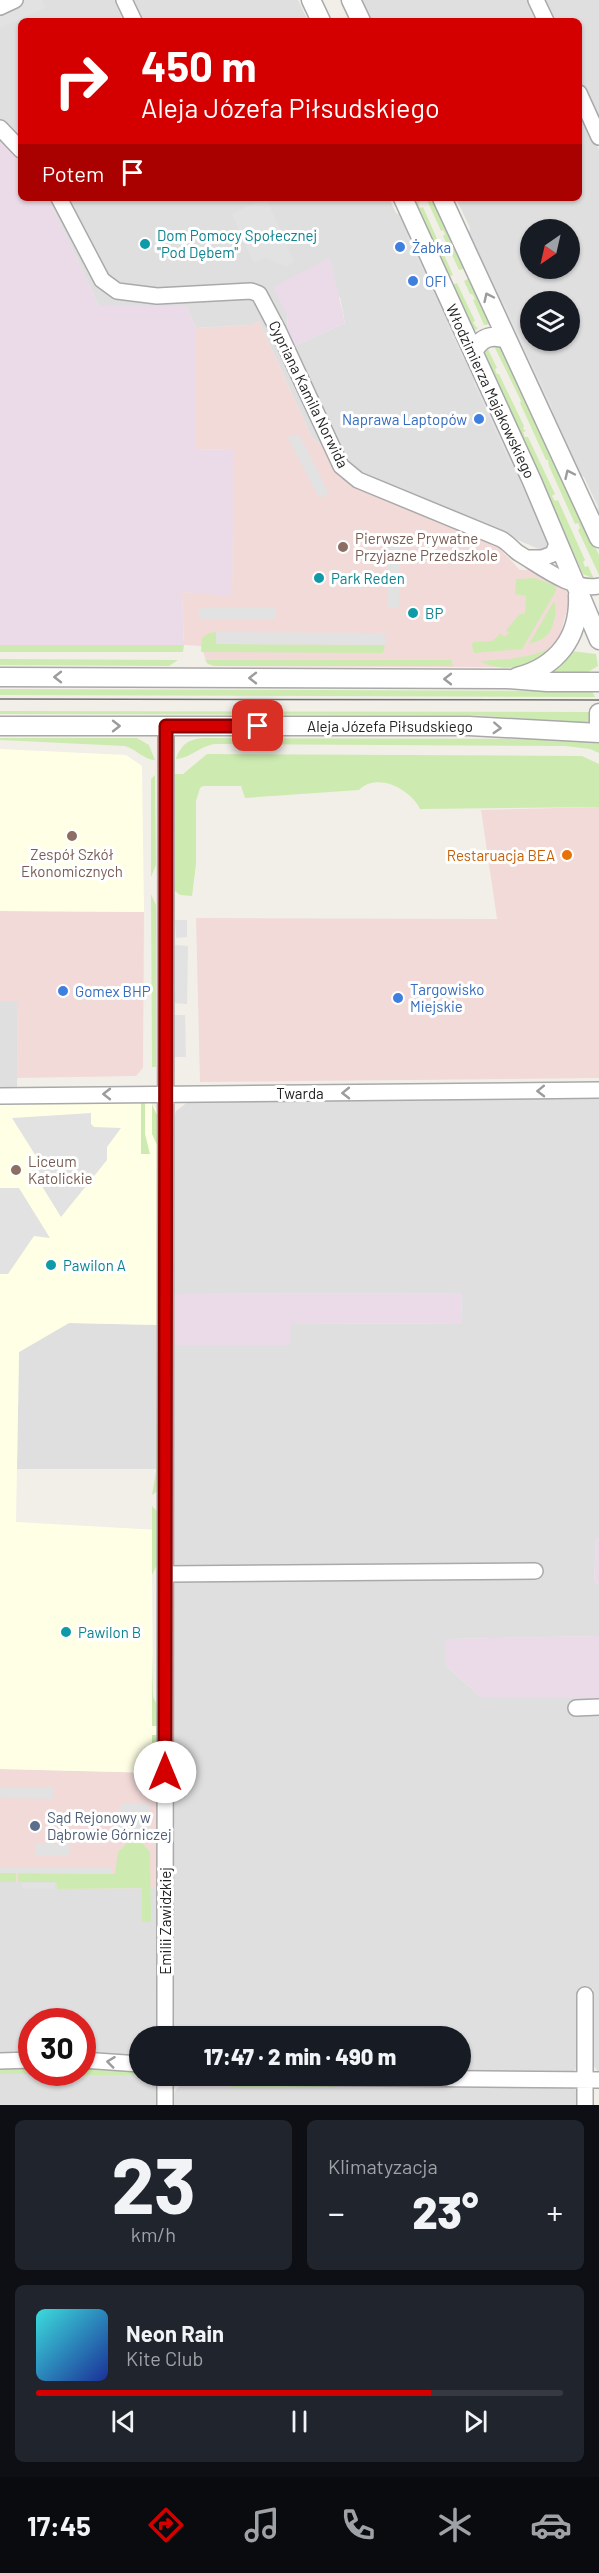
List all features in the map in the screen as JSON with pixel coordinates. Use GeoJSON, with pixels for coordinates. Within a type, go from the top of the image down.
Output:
{"type":"FeatureCollection","features":[{"type":"Feature","properties":{"kind":"street"},"geometry":{"type":"LineString","coordinates":[[0,7],[15,0]]}},
{"type":"Feature","properties":{"kind":"street"},"geometry":{"type":"LineString","coordinates":[[124,0],[133,18]]}},
{"type":"Feature","properties":{"kind":"street"},"geometry":{"type":"LineString","coordinates":[[311,0],[320,18]]}},
{"type":"Feature","properties":{"kind":"street"},"geometry":{"type":"LineString","coordinates":[[351,0],[360,18]]}},
{"type":"Feature","properties":{"kind":"street"},"geometry":{"type":"LineString","coordinates":[[537,0],[545,18]]}},
{"type":"Feature","properties":{"kind":"street"},"geometry":{"type":"LineString","coordinates":[[582,100],[599,137]]}},
{"type":"Feature","properties":{"kind":"street"},"geometry":{"type":"LineString","coordinates":[[0,128],[18,147]]}},
{"type":"Feature","properties":{"kind":"street","name":"Cypriana Kamila Norwida"},"geometry":{"type":"LineString","coordinates":[[61,201],[102,280],[121,293],[157,296],[251,291],[259,294],[346,473],[501,539],[518,553],[530,558],[550,573],[577,584]]}},
{"type":"Feature","properties":{"kind":"street","name":"Włodzimierza Majakowskiego"},"geometry":{"type":"LineString","coordinates":[[404,201],[558,541],[599,640]]}},
{"type":"Feature","properties":{"kind":"street"},"geometry":{"type":"LineString","coordinates":[[443,201],[597,532]]}},
{"type":"Feature","properties":{"kind":"street"},"geometry":{"type":"LineString","coordinates":[[473,352],[486,337],[498,336],[507,339]]}},
{"type":"Feature","properties":{"kind":"street"},"geometry":{"type":"LineString","coordinates":[[530,558],[542,558],[553,554],[558,541]]}},
{"type":"Feature","properties":{"kind":"street"},"geometry":{"type":"LineString","coordinates":[[507,679],[540,669],[555,658],[567,645],[577,620],[577,584],[599,586]]}},
{"type":"Feature","properties":{"kind":"street"},"geometry":{"type":"LineString","coordinates":[[0,677],[507,679],[599,682]]}},
{"type":"Feature","properties":{"kind":"street"},"geometry":{"type":"LineString","coordinates":[[599,713],[599,727]]}},
{"type":"Feature","properties":{"kind":"street","name":"Aleja Józefa Piłsudskiego"},"geometry":{"type":"LineString","coordinates":[[0,726],[469,726],[599,733]]}},
{"type":"Feature","properties":{"kind":"street","name":"Emilii Zawidzkiej"},"geometry":{"type":"LineString","coordinates":[[165,2026],[166,726]]}},
{"type":"Feature","properties":{"kind":"street","name":"Twarda"},"geometry":{"type":"LineString","coordinates":[[0,1096],[599,1090]]}},
{"type":"Feature","properties":{"kind":"street"},"geometry":{"type":"LineString","coordinates":[[166,1574],[534,1571]]}},
{"type":"Feature","properties":{"kind":"street"},"geometry":{"type":"LineString","coordinates":[[576,1708],[599,1707]]}},
{"type":"Feature","properties":{"kind":"street"},"geometry":{"type":"LineString","coordinates":[[585,1995],[592,2080],[585,2105]]}},
{"type":"Feature","properties":{"kind":"street"},"geometry":{"type":"LineString","coordinates":[[0,2061],[18,2060]]}},
{"type":"Feature","properties":{"kind":"street"},"geometry":{"type":"LineString","coordinates":[[96,2061],[129,2063]]}},
{"type":"Feature","properties":{"kind":"street"},"geometry":{"type":"LineString","coordinates":[[471,2079],[592,2080]]}},
{"type":"Feature","properties":{"kind":"street"},"geometry":{"type":"LineString","coordinates":[[165,2086],[165,2105]]}},
{"type":"Feature","properties":{"kind":"shaded area"},"geometry":{"type":"Polygon","coordinates":[[[0,0],[298,0],[307,18],[18,18],[18,157],[0,137],[0,0]]]}},
{"type":"Feature","properties":{"kind":"shaded area"},"geometry":{"type":"Polygon","coordinates":[[[0,0],[42,0],[45,8],[18,18],[0,28],[0,0]]]}},
{"type":"Feature","properties":{"kind":"shaded area"},"geometry":{"type":"Polygon","coordinates":[[[359,0],[529,0],[538,18],[367,18],[359,0]]]}},
{"type":"Feature","properties":{"kind":"shaded area"},"geometry":{"type":"Polygon","coordinates":[[[544,0],[599,0],[599,121],[582,84],[582,18],[552,18],[544,0]]]}},
{"type":"Feature","properties":{"kind":"shaded area"},"geometry":{"type":"Polygon","coordinates":[[[582,113],[599,150],[599,521],[595,515],[598,507],[584,477],[576,473],[555,429],[550,416],[552,408],[526,351],[580,351],[580,291],[520,291],[520,338],[504,303],[496,300],[468,237],[470,228],[457,201],[582,201],[582,113]]]}},
{"type":"Feature","properties":{"kind":"shaded area"},"geometry":{"type":"Polygon","coordinates":[[[0,137],[18,157],[18,201],[49,201],[99,306],[186,306],[196,328],[196,449],[234,450],[232,596],[182,592],[184,645],[0,645],[0,137]]]}},
{"type":"Feature","properties":{"kind":"shaded area"},"geometry":{"type":"Polygon","coordinates":[[[49,201],[390,201],[396,213],[403,216],[477,377],[474,383],[511,464],[519,467],[549,547],[543,551],[443,507],[368,478],[349,466],[336,441],[323,447],[311,436],[259,321],[251,325],[196,328],[186,306],[99,306],[49,201]],[[340,297],[287,315],[288,333],[294,346],[345,323],[340,297]]]}},
{"type":"Feature","properties":{"kind":"shaded area"},"geometry":{"type":"Polygon","coordinates":[[[258,201],[267,201],[294,262],[286,267],[266,258],[254,263],[232,214],[258,201]]]}},
{"type":"Feature","properties":{"kind":"shaded area"},"geometry":{"type":"Polygon","coordinates":[[[409,233],[432,279],[425,277],[407,238],[409,233]]]}},
{"type":"Feature","properties":{"kind":"shaded area"},"geometry":{"type":"Polygon","coordinates":[[[330,258],[345,323],[294,346],[288,333],[287,315],[273,287],[330,258]]]}},
{"type":"Feature","properties":{"kind":"shaded area"},"geometry":{"type":"Polygon","coordinates":[[[496,300],[504,302],[520,337],[520,350],[496,300]]]}},
{"type":"Feature","properties":{"kind":"shaded area"},"geometry":{"type":"Polygon","coordinates":[[[449,319],[471,363],[463,359],[447,325],[449,319]]]}},
{"type":"Feature","properties":{"kind":"shaded area"},"geometry":{"type":"Polygon","coordinates":[[[259,321],[311,436],[323,447],[338,476],[364,491],[498,547],[520,570],[532,570],[556,581],[566,590],[570,599],[557,646],[519,667],[451,667],[213,666],[207,663],[201,646],[184,645],[182,592],[232,595],[233,450],[196,449],[196,328],[251,325],[259,321]]]}},
{"type":"Feature","properties":{"kind":"shaded area"},"geometry":{"type":"Polygon","coordinates":[[[520,351],[526,351],[552,408],[550,413],[520,351]]]}},
{"type":"Feature","properties":{"kind":"shaded area"},"geometry":{"type":"Polygon","coordinates":[[[476,379],[519,467],[511,464],[474,383],[476,379]]]}},
{"type":"Feature","properties":{"kind":"shaded area"},"geometry":{"type":"Polygon","coordinates":[[[287,436],[300,436],[329,493],[320,498],[318,496],[287,436]]]}},
{"type":"Feature","properties":{"kind":"shaded area"},"geometry":{"type":"Polygon","coordinates":[[[388,533],[399,533],[399,608],[387,608],[388,533]]]}},
{"type":"Feature","properties":{"kind":"shaded area"},"geometry":{"type":"Polygon","coordinates":[[[199,607],[276,607],[276,619],[199,619],[199,607]]]}},
{"type":"Feature","properties":{"kind":"shaded area"},"geometry":{"type":"Polygon","coordinates":[[[216,632],[385,633],[385,645],[216,644],[216,632]]]}},
{"type":"Feature","properties":{"kind":"shaded area","name":"Zespół Szkół Ekonomicznych"},"geometry":{"type":"Polygon","coordinates":[[[0,749],[126,755],[142,766],[144,912],[0,911],[0,749]]]}},
{"type":"Feature","properties":{"kind":"shaded area","name":"Targowisko Miejskie"},"geometry":{"type":"Polygon","coordinates":[[[599,807],[599,1078],[200,1082],[196,918],[497,919],[481,810],[599,807]]]}},
{"type":"Feature","properties":{"kind":"shaded area"},"geometry":{"type":"Polygon","coordinates":[[[0,911],[144,912],[143,1068],[136,1076],[17,1078],[18,1001],[0,1001],[0,911]]]}},
{"type":"Feature","properties":{"kind":"shaded area"},"geometry":{"type":"Polygon","coordinates":[[[175,920],[187,920],[187,937],[176,938],[175,920]]]}},
{"type":"Feature","properties":{"kind":"shaded area"},"geometry":{"type":"Polygon","coordinates":[[[175,945],[188,946],[187,1004],[174,1003],[175,945]]]}},
{"type":"Feature","properties":{"kind":"shaded area"},"geometry":{"type":"Polygon","coordinates":[[[0,1001],[18,1001],[17,1088],[0,1088],[0,1001]]]}},
{"type":"Feature","properties":{"kind":"shaded area"},"geometry":{"type":"Polygon","coordinates":[[[174,1015],[185,1015],[186,1057],[175,1057],[174,1015]]]}},
{"type":"Feature","properties":{"kind":"shaded area"},"geometry":{"type":"Polygon","coordinates":[[[599,1097],[599,1538],[596,1540],[594,1583],[599,1584],[599,1636],[445,1639],[445,1665],[482,1698],[599,1698],[599,2073],[593,2065],[593,1989],[579,1989],[579,2063],[575,2070],[569,2073],[471,2072],[471,2026],[173,2026],[173,1345],[289,1345],[290,1323],[461,1324],[462,1293],[173,1294],[173,1122],[176,1111],[189,1101],[599,1097]]]}},
{"type":"Feature","properties":{"kind":"shaded area"},"geometry":{"type":"Polygon","coordinates":[[[138,1101],[151,1103],[156,1108],[158,1117],[158,1325],[69,1323],[19,1352],[16,1522],[159,1530],[159,1561],[152,1575],[153,1696],[158,1707],[158,1773],[0,1769],[0,1105],[138,1101]]]}},
{"type":"Feature","properties":{"kind":"shaded area"},"geometry":{"type":"Polygon","coordinates":[[[91,1113],[91,1124],[94,1127],[121,1128],[107,1147],[107,1160],[61,1217],[32,1170],[39,1161],[12,1118],[91,1113]]]}},
{"type":"Feature","properties":{"kind":"shaded area"},"geometry":{"type":"Polygon","coordinates":[[[0,1188],[19,1188],[50,1238],[34,1236],[8,1274],[0,1274],[0,1188]]]}},
{"type":"Feature","properties":{"kind":"shaded area"},"geometry":{"type":"Polygon","coordinates":[[[462,1293],[461,1324],[291,1323],[290,1345],[173,1345],[173,1294],[462,1293]]]}},
{"type":"Feature","properties":{"kind":"shaded area"},"geometry":{"type":"Polygon","coordinates":[[[69,1323],[158,1325],[158,1469],[17,1469],[19,1352],[69,1323]]]}},
{"type":"Feature","properties":{"kind":"shaded area"},"geometry":{"type":"Polygon","coordinates":[[[599,1538],[599,1584],[594,1583],[596,1540],[599,1538]]]}},
{"type":"Feature","properties":{"kind":"shaded area"},"geometry":{"type":"Polygon","coordinates":[[[599,1636],[599,1698],[482,1698],[445,1665],[445,1639],[599,1636]]]}},
{"type":"Feature","properties":{"kind":"shaded area"},"geometry":{"type":"Polygon","coordinates":[[[0,1769],[158,1773],[158,1888],[57,1889],[56,1882],[0,1882],[0,1769]]]}},
{"type":"Feature","properties":{"kind":"shaded area"},"geometry":{"type":"Polygon","coordinates":[[[0,1787],[53,1787],[53,1799],[0,1798],[0,1787]]]}},
{"type":"Feature","properties":{"kind":"shaded area"},"geometry":{"type":"Polygon","coordinates":[[[122,1803],[150,1804],[150,1839],[122,1839],[116,1827],[117,1815],[122,1803]]]}},
{"type":"Feature","properties":{"kind":"shaded area"},"geometry":{"type":"Polygon","coordinates":[[[35,1844],[70,1844],[69,1855],[35,1855],[35,1844]]]}},
{"type":"Feature","properties":{"kind":"shaded area"},"geometry":{"type":"Polygon","coordinates":[[[0,1867],[112,1868],[112,1874],[0,1873],[0,1867]]]}},
{"type":"Feature","properties":{"kind":"shaded area"},"geometry":{"type":"Polygon","coordinates":[[[0,1882],[56,1882],[57,1889],[158,1888],[158,2026],[129,2026],[129,2056],[96,2056],[96,2008],[18,2008],[18,2056],[0,2056],[0,1882]]]}},
{"type":"Feature","properties":{"kind":"shaded area"},"geometry":{"type":"Polygon","coordinates":[[[22,1883],[55,1883],[55,1889],[22,1889],[22,1883]]]}},
{"type":"Feature","properties":{"kind":"shaded area"},"geometry":{"type":"Polygon","coordinates":[[[0,2065],[18,2070],[18,2086],[96,2086],[96,2069],[105,2067],[115,2071],[129,2071],[129,2086],[157,2086],[158,2105],[0,2105],[0,2065]]]}},
{"type":"Feature","properties":{"kind":"shaded area"},"geometry":{"type":"Polygon","coordinates":[[[179,2086],[572,2086],[578,2092],[579,2105],[172,2105],[175,2091],[179,2086]]]}},
{"type":"Feature","properties":{"kind":"green space"},"geometry":{"type":"Polygon","coordinates":[[[411,201],[421,201],[418,203],[420,208],[423,207],[453,275],[446,278],[411,201]]]}},
{"type":"Feature","properties":{"kind":"green space"},"geometry":{"type":"Polygon","coordinates":[[[427,201],[436,201],[467,268],[459,270],[443,236],[445,234],[443,230],[441,231],[427,201]]]}},
{"type":"Feature","properties":{"kind":"green space"},"geometry":{"type":"Polygon","coordinates":[[[471,277],[492,324],[484,325],[473,300],[475,299],[464,281],[471,277]]]}},
{"type":"Feature","properties":{"kind":"green space"},"geometry":{"type":"Polygon","coordinates":[[[457,283],[475,321],[473,322],[478,328],[472,333],[450,286],[457,283]]]}},
{"type":"Feature","properties":{"kind":"green space"},"geometry":{"type":"Polygon","coordinates":[[[492,342],[497,343],[505,351],[599,555],[599,575],[578,530],[580,528],[578,523],[575,524],[548,460],[546,460],[521,401],[492,342]]]}},
{"type":"Feature","properties":{"kind":"green space"},"geometry":{"type":"Polygon","coordinates":[[[486,345],[497,368],[495,369],[497,374],[524,426],[525,437],[528,437],[555,494],[552,496],[555,501],[558,500],[585,560],[583,562],[585,567],[588,566],[594,579],[583,574],[483,359],[486,345]]]}},
{"type":"Feature","properties":{"kind":"green space"},"geometry":{"type":"Polygon","coordinates":[[[535,578],[556,586],[556,591],[522,649],[474,653],[473,642],[492,641],[501,633],[504,637],[509,633],[506,630],[520,614],[525,614],[526,596],[515,594],[516,579],[535,578]]]}},
{"type":"Feature","properties":{"kind":"green space"},"geometry":{"type":"Polygon","coordinates":[[[554,601],[554,622],[550,631],[544,638],[529,644],[554,601]]]}},
{"type":"Feature","properties":{"kind":"green space"},"geometry":{"type":"Polygon","coordinates":[[[216,632],[216,644],[385,645],[383,653],[201,652],[202,638],[209,633],[216,632]]]}},
{"type":"Feature","properties":{"kind":"green space"},"geometry":{"type":"Polygon","coordinates":[[[0,645],[184,645],[183,652],[0,652],[0,645]]]}},
{"type":"Feature","properties":{"kind":"green space"},"geometry":{"type":"Polygon","coordinates":[[[554,646],[541,659],[520,667],[498,667],[480,661],[527,656],[554,646]]]}},
{"type":"Feature","properties":{"kind":"green space"},"geometry":{"type":"Polygon","coordinates":[[[571,651],[596,654],[598,666],[588,672],[552,674],[552,670],[571,651]]]}},
{"type":"Feature","properties":{"kind":"green space"},"geometry":{"type":"Polygon","coordinates":[[[0,659],[178,660],[169,666],[0,665],[0,659]]]}},
{"type":"Feature","properties":{"kind":"green space"},"geometry":{"type":"Polygon","coordinates":[[[205,660],[451,660],[453,666],[216,666],[208,664],[205,660]]]}},
{"type":"Feature","properties":{"kind":"green space"},"geometry":{"type":"Polygon","coordinates":[[[0,689],[592,691],[595,697],[0,695],[0,689]]]}},
{"type":"Feature","properties":{"kind":"green space"},"geometry":{"type":"Polygon","coordinates":[[[0,711],[593,711],[590,723],[470,715],[0,714],[0,711]]]}},
{"type":"Feature","properties":{"kind":"green space"},"geometry":{"type":"Polygon","coordinates":[[[0,738],[137,738],[149,745],[155,760],[125,746],[0,740],[0,738]]]}},
{"type":"Feature","properties":{"kind":"green space"},"geometry":{"type":"Polygon","coordinates":[[[204,738],[574,739],[599,744],[599,753],[590,749],[565,746],[216,744],[176,759],[186,743],[204,738]]]}},
{"type":"Feature","properties":{"kind":"green space"},"geometry":{"type":"Polygon","coordinates":[[[207,754],[582,756],[599,764],[599,807],[420,809],[416,802],[402,790],[385,783],[375,782],[359,790],[245,798],[241,786],[203,786],[200,788],[196,801],[196,864],[192,896],[180,895],[175,891],[175,774],[183,774],[207,754]]]}},
{"type":"Feature","properties":{"kind":"green space"},"geometry":{"type":"Polygon","coordinates":[[[155,775],[156,865],[151,877],[151,779],[155,775]]]}},
{"type":"Feature","properties":{"kind":"green space"},"geometry":{"type":"Polygon","coordinates":[[[151,894],[156,905],[156,1067],[152,1067],[151,894]]]}},
{"type":"Feature","properties":{"kind":"green space"},"geometry":{"type":"Polygon","coordinates":[[[145,1102],[145,1134],[150,1154],[141,1154],[141,1103],[145,1102]]]}},
{"type":"Feature","properties":{"kind":"green space"},"geometry":{"type":"Polygon","coordinates":[[[152,1104],[158,1117],[158,1147],[152,1134],[152,1104]]]}},
{"type":"Feature","properties":{"kind":"green space"},"geometry":{"type":"Polygon","coordinates":[[[158,1336],[158,1491],[152,1495],[156,1471],[158,1336]]]}},
{"type":"Feature","properties":{"kind":"green space"},"geometry":{"type":"Polygon","coordinates":[[[152,1506],[159,1513],[159,1561],[152,1575],[152,1506]]]}},
{"type":"Feature","properties":{"kind":"green space"},"geometry":{"type":"Polygon","coordinates":[[[152,1652],[153,1696],[158,1707],[158,1726],[152,1726],[152,1652]]]}},
{"type":"Feature","properties":{"kind":"green space"},"geometry":{"type":"Polygon","coordinates":[[[152,1735],[158,1735],[158,1752],[152,1766],[152,1735]]]}},
{"type":"Feature","properties":{"kind":"green space"},"geometry":{"type":"Polygon","coordinates":[[[130,1841],[142,1843],[150,1852],[151,1922],[142,1922],[142,1888],[57,1889],[56,1882],[18,1882],[18,1873],[115,1874],[118,1852],[130,1841]]]}},
{"type":"Feature","properties":{"kind":"green space"},"geometry":{"type":"Polygon","coordinates":[[[0,1873],[16,1873],[16,1882],[0,1882],[0,1873]]]}},
{"type":"Feature","properties":{"kind":"green space"},"geometry":{"type":"Polygon","coordinates":[[[0,2065],[18,2065],[18,2074],[0,2074],[0,2065]]]}},
{"type":"Feature","properties":{"kind":"green space"},"geometry":{"type":"Polygon","coordinates":[[[96,2067],[129,2071],[129,2075],[96,2075],[96,2067]]]}},
{"type":"Feature","properties":{"kind":"green space"},"geometry":{"type":"Polygon","coordinates":[[[334,2086],[335,2087],[231,2087],[334,2086]]]}},
{"type":"Feature","properties":{"kind":"tram line"},"geometry":{"type":"LineString","coordinates":[[0,699],[599,700]]}},
{"type":"Feature","properties":{"kind":"place","name":"Dom Pomocy Społecznej \"Pod Dębem\""},"geometry":{"type":"Point","coordinates":[145,244]}},
{"type":"Feature","properties":{"kind":"place","name":"Żabka"},"geometry":{"type":"Point","coordinates":[400,247]}},
{"type":"Feature","properties":{"kind":"place","name":"OFI"},"geometry":{"type":"Point","coordinates":[413,281]}},
{"type":"Feature","properties":{"kind":"place","name":"Naprawa Laptopów"},"geometry":{"type":"Point","coordinates":[479,419]}},
{"type":"Feature","properties":{"kind":"place","name":"Pierwsze Prywatne Przyjazne Przedszkole"},"geometry":{"type":"Point","coordinates":[343,547]}},
{"type":"Feature","properties":{"kind":"place","name":"Park Reden"},"geometry":{"type":"Point","coordinates":[319,578]}},
{"type":"Feature","properties":{"kind":"place","name":"BP"},"geometry":{"type":"Point","coordinates":[413,613]}},
{"type":"Feature","properties":{"kind":"place","name":"Zespół Szkół Ekonomicznych"},"geometry":{"type":"Point","coordinates":[72,836]}},
{"type":"Feature","properties":{"kind":"place","name":"Restaruacja BEA"},"geometry":{"type":"Point","coordinates":[567,855]}},
{"type":"Feature","properties":{"kind":"place","name":"Gomex BHP"},"geometry":{"type":"Point","coordinates":[63,991]}},
{"type":"Feature","properties":{"kind":"place","name":"Targowisko Miejskie"},"geometry":{"type":"Point","coordinates":[398,998]}},
{"type":"Feature","properties":{"kind":"place","name":"Liceum Katolickie"},"geometry":{"type":"Point","coordinates":[16,1170]}},
{"type":"Feature","properties":{"kind":"place","name":"Pawilon A"},"geometry":{"type":"Point","coordinates":[51,1265]}},
{"type":"Feature","properties":{"kind":"place","name":"Pawilon B"},"geometry":{"type":"Point","coordinates":[66,1632]}},
{"type":"Feature","properties":{"kind":"place","name":"Sąd Rejonowy w Dąbrowie Górniczej"},"geometry":{"type":"Point","coordinates":[35,1826]}},
{"type":"Feature","properties":{"kind":"route"},"geometry":{"type":"LineString","coordinates":[[165,1772],[166,726],[258,726]]}}]}
